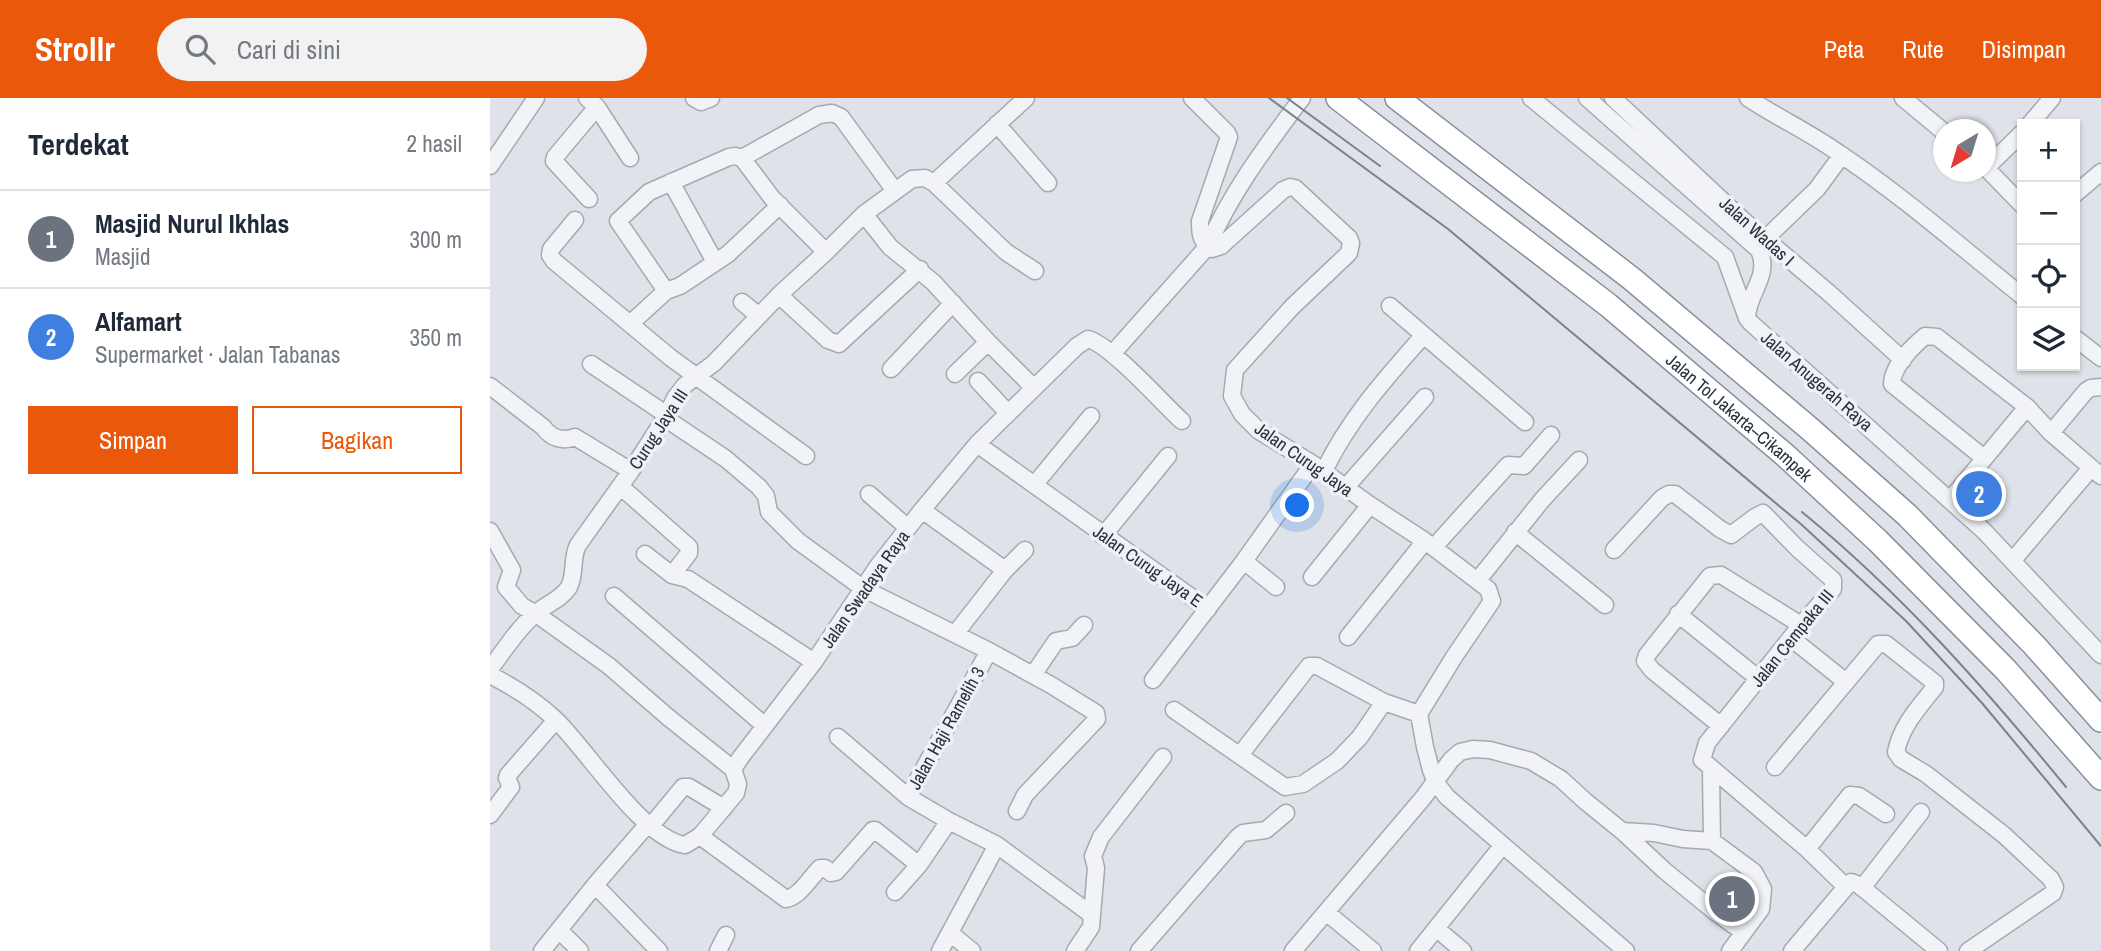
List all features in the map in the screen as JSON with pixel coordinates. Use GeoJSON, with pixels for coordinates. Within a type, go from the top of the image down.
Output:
{"type":"FeatureCollection","features":[{"type":"Feature","properties":{"kind":"highway","name":"Jalan Tol Jakarta–Cikampek"},"geometry":{"type":"LineString","coordinates":[[1338,98],[1608,305],[1785,455],[1878,541],[2006,670],[2101,778]]}},
{"type":"Feature","properties":{"kind":"highway","name":"Jalan Tol Jakarta–Cikampek"},"geometry":{"type":"LineString","coordinates":[[1397,98],[1632,279],[1820,438],[1907,515],[2034,645],[2101,720]]}},
{"type":"Feature","properties":{"kind":"street"},"geometry":{"type":"LineString","coordinates":[[490,166],[536,98]]}},
{"type":"Feature","properties":{"kind":"street"},"geometry":{"type":"LineString","coordinates":[[694,98],[701,102],[711,98]]}},
{"type":"Feature","properties":{"kind":"street"},"geometry":{"type":"LineString","coordinates":[[1026,98],[934,183],[1006,252],[1035,271]]}},
{"type":"Feature","properties":{"kind":"street"},"geometry":{"type":"LineString","coordinates":[[1192,98],[1229,137],[1200,221],[1202,241],[1208,246]]}},
{"type":"Feature","properties":{"kind":"street"},"geometry":{"type":"LineString","coordinates":[[1182,421],[1112,354],[1208,246],[1249,172],[1301,98]]}},
{"type":"Feature","properties":{"kind":"street"},"geometry":{"type":"LineString","coordinates":[[1531,98],[1725,257],[1747,317]]}},
{"type":"Feature","properties":{"kind":"street","name":"Jalan Anugerah Raya"},"geometry":{"type":"LineString","coordinates":[[1587,98],[1759,250],[1763,268],[1747,310],[1751,323],[1950,500],[2013,560],[2101,656]]}},
{"type":"Feature","properties":{"kind":"street","name":"Jalan Wadas I"},"geometry":{"type":"LineString","coordinates":[[1613,98],[1764,240],[1829,293],[1903,360]]}},
{"type":"Feature","properties":{"kind":"street"},"geometry":{"type":"LineString","coordinates":[[1748,98],[1842,155],[1906,202],[2017,292]]}},
{"type":"Feature","properties":{"kind":"street"},"geometry":{"type":"LineString","coordinates":[[1903,98],[1933,123]]}},
{"type":"Feature","properties":{"kind":"street"},"geometry":{"type":"LineString","coordinates":[[2034,119],[2052,98]]}},
{"type":"Feature","properties":{"kind":"street"},"geometry":{"type":"LineString","coordinates":[[589,199],[554,161],[592,103],[630,158]]}},
{"type":"Feature","properties":{"kind":"street"},"geometry":{"type":"LineString","coordinates":[[742,158],[819,115],[832,113],[841,117],[895,191]]}},
{"type":"Feature","properties":{"kind":"street"},"geometry":{"type":"LineString","coordinates":[[998,124],[1048,183]]}},
{"type":"Feature","properties":{"kind":"street"},"geometry":{"type":"LineString","coordinates":[[1996,158],[2017,138]]}},
{"type":"Feature","properties":{"kind":"street"},"geometry":{"type":"LineString","coordinates":[[1764,240],[1817,189],[1842,155]]}},
{"type":"Feature","properties":{"kind":"street"},"geometry":{"type":"LineString","coordinates":[[667,291],[618,221],[649,192],[729,157],[742,158],[772,198],[826,252]]}},
{"type":"Feature","properties":{"kind":"street"},"geometry":{"type":"LineString","coordinates":[[2080,190],[2101,172]]}},
{"type":"Feature","properties":{"kind":"street","name":"Curug Jaya III"},"geometry":{"type":"LineString","coordinates":[[490,669],[519,630],[570,585],[575,550],[631,471],[685,385],[714,363],[779,295],[864,214],[912,179],[925,178],[934,183]]}},
{"type":"Feature","properties":{"kind":"street"},"geometry":{"type":"LineString","coordinates":[[1996,178],[2017,200]]}},
{"type":"Feature","properties":{"kind":"street"},"geometry":{"type":"LineString","coordinates":[[671,182],[715,262]]}},
{"type":"Feature","properties":{"kind":"street","name":"Jalan Curug Jaya"},"geometry":{"type":"LineString","coordinates":[[1208,246],[1212,249],[1221,246],[1283,190],[1290,187],[1295,188],[1349,238],[1349,253],[1292,307],[1235,370],[1232,396],[1242,414],[1259,431],[1430,544],[1478,580]]}},
{"type":"Feature","properties":{"kind":"street"},"geometry":{"type":"LineString","coordinates":[[631,323],[667,291],[680,286],[728,254],[780,205]]}},
{"type":"Feature","properties":{"kind":"street"},"geometry":{"type":"LineString","coordinates":[[864,214],[890,247],[920,269],[1033,387]]}},
{"type":"Feature","properties":{"kind":"street"},"geometry":{"type":"LineString","coordinates":[[575,220],[551,249],[550,256],[554,261],[671,358],[806,456]]}},
{"type":"Feature","properties":{"kind":"street"},"geometry":{"type":"LineString","coordinates":[[779,295],[828,340],[839,344],[920,269]]}},
{"type":"Feature","properties":{"kind":"street"},"geometry":{"type":"LineString","coordinates":[[742,302],[759,316]]}},
{"type":"Feature","properties":{"kind":"street"},"geometry":{"type":"LineString","coordinates":[[891,369],[953,303]]}},
{"type":"Feature","properties":{"kind":"street"},"geometry":{"type":"LineString","coordinates":[[1390,306],[1525,422]]}},
{"type":"Feature","properties":{"kind":"street","name":"Jalan Curug Jaya E"},"geometry":{"type":"LineString","coordinates":[[977,444],[1208,609],[1370,397],[1423,336]]}},
{"type":"Feature","properties":{"kind":"street"},"geometry":{"type":"LineString","coordinates":[[1984,458],[1893,387],[1892,379],[1903,360],[1925,337],[1937,337],[2027,407],[2096,472],[2013,560]]}},
{"type":"Feature","properties":{"kind":"street","name":"Jalan Swadaya Raya"},"geometry":{"type":"LineString","coordinates":[[733,769],[814,662],[878,566],[977,444],[1077,346],[1088,339],[1112,354]]}},
{"type":"Feature","properties":{"kind":"street"},"geometry":{"type":"LineString","coordinates":[[955,374],[988,342]]}},
{"type":"Feature","properties":{"kind":"street"},"geometry":{"type":"LineString","coordinates":[[2080,342],[2101,358]]}},
{"type":"Feature","properties":{"kind":"street"},"geometry":{"type":"LineString","coordinates":[[591,364],[726,459],[759,487],[766,496],[769,512],[798,541],[864,589],[989,651],[1074,699],[1098,716],[1025,795],[1017,810]]}},
{"type":"Feature","properties":{"kind":"street"},"geometry":{"type":"LineString","coordinates":[[978,381],[1008,413]]}},
{"type":"Feature","properties":{"kind":"street"},"geometry":{"type":"LineString","coordinates":[[490,386],[543,427],[548,434],[557,438],[575,437],[631,471]]}},
{"type":"Feature","properties":{"kind":"street"},"geometry":{"type":"LineString","coordinates":[[2052,433],[2086,391],[2101,387]]}},
{"type":"Feature","properties":{"kind":"street"},"geometry":{"type":"LineString","coordinates":[[1346,487],[1425,397]]}},
{"type":"Feature","properties":{"kind":"street"},"geometry":{"type":"LineString","coordinates":[[1950,500],[2027,407]]}},
{"type":"Feature","properties":{"kind":"street"},"geometry":{"type":"LineString","coordinates":[[1035,484],[1091,416]]}},
{"type":"Feature","properties":{"kind":"street"},"geometry":{"type":"LineString","coordinates":[[1348,637],[1430,544],[1508,465],[1524,466],[1551,435]]}},
{"type":"Feature","properties":{"kind":"street"},"geometry":{"type":"LineString","coordinates":[[1103,536],[1168,456]]}},
{"type":"Feature","properties":{"kind":"street"},"geometry":{"type":"LineString","coordinates":[[1579,460],[1515,532],[1478,580],[1488,589],[1492,601],[1419,715],[1424,747],[1436,783],[1447,797],[1626,951]]}},
{"type":"Feature","properties":{"kind":"street"},"geometry":{"type":"LineString","coordinates":[[620,486],[689,547],[689,553],[672,575]]}},
{"type":"Feature","properties":{"kind":"street"},"geometry":{"type":"LineString","coordinates":[[869,494],[908,528]]}},
{"type":"Feature","properties":{"kind":"street","name":"Jalan Cempaka III"},"geometry":{"type":"LineString","coordinates":[[1614,550],[1662,498],[1675,494],[1731,535],[1763,513],[1797,548],[1831,577],[1834,583],[1833,589],[1707,743],[1702,760],[1711,769],[1712,841]]}},
{"type":"Feature","properties":{"kind":"street"},"geometry":{"type":"LineString","coordinates":[[1312,577],[1370,505]]}},
{"type":"Feature","properties":{"kind":"street"},"geometry":{"type":"LineString","coordinates":[[922,510],[1005,570]]}},
{"type":"Feature","properties":{"kind":"street"},"geometry":{"type":"LineString","coordinates":[[490,531],[511,566],[512,573],[506,587],[522,606],[536,613],[609,666],[733,769],[738,789],[700,836],[689,844],[670,841],[649,826],[556,720],[525,694],[490,675]]}},
{"type":"Feature","properties":{"kind":"street"},"geometry":{"type":"LineString","coordinates":[[1515,532],[1605,605]]}},
{"type":"Feature","properties":{"kind":"street"},"geometry":{"type":"LineString","coordinates":[[955,634],[1005,570],[1025,550]]}},
{"type":"Feature","properties":{"kind":"street"},"geometry":{"type":"LineString","coordinates":[[645,554],[672,575],[688,579],[814,662]]}},
{"type":"Feature","properties":{"kind":"street"},"geometry":{"type":"LineString","coordinates":[[1244,561],[1276,587]]}},
{"type":"Feature","properties":{"kind":"street"},"geometry":{"type":"LineString","coordinates":[[1721,726],[1652,670],[1645,661],[1678,614],[1710,576],[1715,574],[1721,575],[1796,632],[1846,682]]}},
{"type":"Feature","properties":{"kind":"street"},"geometry":{"type":"LineString","coordinates":[[614,597],[765,726]]}},
{"type":"Feature","properties":{"kind":"street"},"geometry":{"type":"LineString","coordinates":[[1153,680],[1208,609]]}},
{"type":"Feature","properties":{"kind":"street"},"geometry":{"type":"LineString","coordinates":[[1678,614],[1759,679]]}},
{"type":"Feature","properties":{"kind":"street"},"geometry":{"type":"LineString","coordinates":[[1033,676],[1056,641],[1074,637],[1084,625]]}},
{"type":"Feature","properties":{"kind":"street"},"geometry":{"type":"LineString","coordinates":[[1775,767],[1874,647],[1882,643],[1911,662],[1936,684],[1910,718],[1896,752],[2004,835],[2054,883],[2053,893],[1968,951]]}},
{"type":"Feature","properties":{"kind":"street","name":"Jalan Haji Ramelih 3"},"geometry":{"type":"LineString","coordinates":[[989,651],[908,797],[997,845],[1092,915]]}},
{"type":"Feature","properties":{"kind":"street"},"geometry":{"type":"LineString","coordinates":[[1240,755],[1309,666],[1317,666],[1384,702],[1419,715]]}},
{"type":"Feature","properties":{"kind":"street"},"geometry":{"type":"LineString","coordinates":[[1174,710],[1285,787],[1303,784],[1337,761],[1360,737],[1384,702]]}},
{"type":"Feature","properties":{"kind":"street"},"geometry":{"type":"LineString","coordinates":[[490,815],[511,787],[508,775],[556,720]]}},
{"type":"Feature","properties":{"kind":"street"},"geometry":{"type":"LineString","coordinates":[[838,737],[908,797]]}},
{"type":"Feature","properties":{"kind":"street"},"geometry":{"type":"LineString","coordinates":[[1293,951],[1436,783],[1451,760],[1465,750],[1490,750],[1518,757],[1531,761],[1561,779],[1665,871],[1743,932]]}},
{"type":"Feature","properties":{"kind":"street"},"geometry":{"type":"LineString","coordinates":[[1074,951],[1091,927],[1096,868],[1093,856],[1101,836],[1163,757]]}},
{"type":"Feature","properties":{"kind":"street"},"geometry":{"type":"LineString","coordinates":[[1711,769],[1854,887],[1939,951]]}},
{"type":"Feature","properties":{"kind":"street"},"geometry":{"type":"LineString","coordinates":[[542,951],[595,885],[683,787],[689,787],[724,808]]}},
{"type":"Feature","properties":{"kind":"street"},"geometry":{"type":"LineString","coordinates":[[1807,849],[1850,795],[1859,796],[1886,814]]}},
{"type":"Feature","properties":{"kind":"street"},"geometry":{"type":"LineString","coordinates":[[1792,951],[1921,812]]}},
{"type":"Feature","properties":{"kind":"street"},"geometry":{"type":"LineString","coordinates":[[1139,951],[1238,836],[1266,830],[1286,813]]}},
{"type":"Feature","properties":{"kind":"street"},"geometry":{"type":"LineString","coordinates":[[895,891],[919,865],[949,821]]}},
{"type":"Feature","properties":{"kind":"street"},"geometry":{"type":"LineString","coordinates":[[700,836],[790,900],[820,869],[836,872],[873,830],[919,865]]}},
{"type":"Feature","properties":{"kind":"street"},"geometry":{"type":"LineString","coordinates":[[1622,831],[1712,841],[1754,872],[1763,889],[1761,909],[1730,951]]}},
{"type":"Feature","properties":{"kind":"street"},"geometry":{"type":"LineString","coordinates":[[940,951],[997,845]]}},
{"type":"Feature","properties":{"kind":"street"},"geometry":{"type":"LineString","coordinates":[[1418,951],[1502,846]]}},
{"type":"Feature","properties":{"kind":"street"},"geometry":{"type":"LineString","coordinates":[[595,885],[659,951]]}},
{"type":"Feature","properties":{"kind":"street"},"geometry":{"type":"LineString","coordinates":[[1326,912],[1373,951]]}},
{"type":"Feature","properties":{"kind":"street"},"geometry":{"type":"LineString","coordinates":[[1437,929],[1463,951]]}},
{"type":"Feature","properties":{"kind":"street"},"geometry":{"type":"LineString","coordinates":[[559,930],[580,951]]}},
{"type":"Feature","properties":{"kind":"street"},"geometry":{"type":"LineString","coordinates":[[950,933],[972,951]]}},
{"type":"Feature","properties":{"kind":"street"},"geometry":{"type":"LineString","coordinates":[[718,951],[726,935]]}},
{"type":"Feature","properties":{"kind":"tram line"},"geometry":{"type":"LineString","coordinates":[[1269,98],[1448,229],[1802,525],[1906,621],[1982,703],[2101,846]]}},
{"type":"Feature","properties":{"kind":"tram line"},"geometry":{"type":"LineString","coordinates":[[1287,98],[1380,166]]}},
{"type":"Feature","properties":{"kind":"tram line"},"geometry":{"type":"LineString","coordinates":[[1802,512],[1874,575],[1941,643],[2066,787]]}},
{"type":"Feature","properties":{"kind":"place","name":"Alfamart"},"geometry":{"type":"Point","coordinates":[1979,494]}},
{"type":"Feature","properties":{"kind":"place","name":"Masjid Nurul Ikhlas"},"geometry":{"type":"Point","coordinates":[1732,899]}}]}
